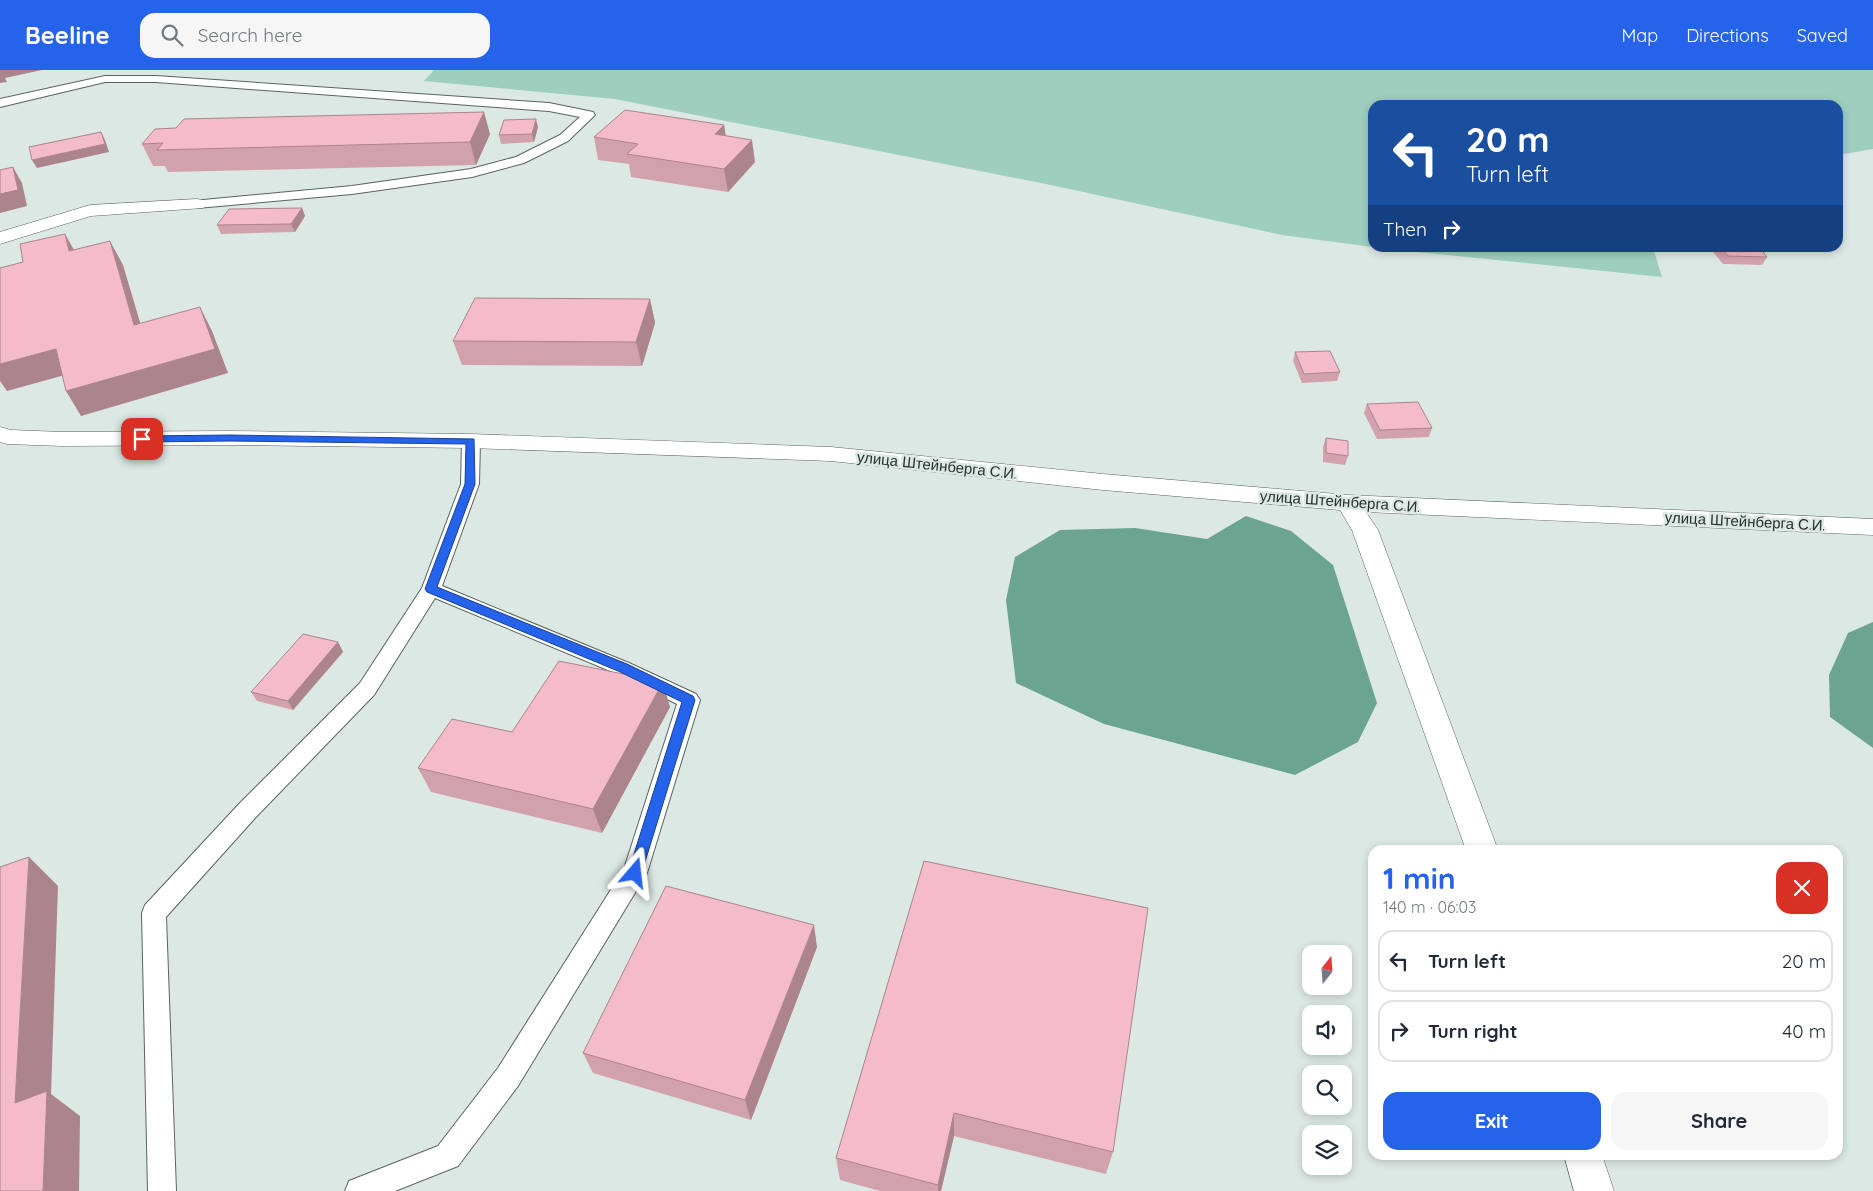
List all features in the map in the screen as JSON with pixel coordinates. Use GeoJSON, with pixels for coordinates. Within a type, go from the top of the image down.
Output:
{"type":"FeatureCollection","features":[{"type":"Feature","properties":{"kind":"street"},"geometry":{"type":"LineString","coordinates":[[0,238],[90,211],[197,204]]}},
{"type":"Feature","properties":{"kind":"street","name":"улица Штейнберга С.И."},"geometry":{"type":"LineString","coordinates":[[0,434],[7,437],[62,440],[230,438],[470,441],[831,454],[1102,482],[1348,503],[1873,527]]}},
{"type":"Feature","properties":{"kind":"street"},"geometry":{"type":"LineString","coordinates":[[1348,503],[1365,530],[1480,845]]}},
{"type":"Feature","properties":{"kind":"street"},"geometry":{"type":"LineString","coordinates":[[1585,1160],[1594,1191]]}},
{"type":"Feature","properties":{"kind":"lane"},"geometry":{"type":"LineString","coordinates":[[0,103],[105,79],[156,79],[549,107],[589,115],[564,138],[555,143],[520,160],[472,173],[352,190],[197,204]]}},
{"type":"Feature","properties":{"kind":"lane"},"geometry":{"type":"LineString","coordinates":[[162,1191],[154,913],[247,811],[367,689],[431,589],[470,484],[470,441]]}},
{"type":"Feature","properties":{"kind":"lane"},"geometry":{"type":"LineString","coordinates":[[359,1191],[448,1156],[508,1077],[635,873],[689,700],[622,668],[431,589]]}},
{"type":"Feature","properties":{"kind":"shaded area"},"geometry":{"type":"Polygon","coordinates":[[[434,70],[1873,70],[1873,149],[1843,154],[1843,100],[1368,100],[1368,246],[1282,235],[1046,184],[615,99],[424,81],[434,70]]]}},
{"type":"Feature","properties":{"kind":"shaded area"},"geometry":{"type":"Polygon","coordinates":[[[1418,252],[1654,252],[1662,277],[1418,252]]]}},
{"type":"Feature","properties":{"kind":"shaded area"},"geometry":{"type":"Polygon","coordinates":[[[1246,516],[1291,531],[1333,565],[1377,703],[1358,742],[1295,775],[1104,724],[1016,683],[1006,600],[1015,557],[1060,530],[1135,528],[1207,539],[1246,516]]]}},
{"type":"Feature","properties":{"kind":"shaded area"},"geometry":{"type":"Polygon","coordinates":[[[1873,622],[1873,748],[1830,717],[1829,675],[1848,633],[1873,622]]]}},
{"type":"Feature","properties":{"kind":"building"},"geometry":{"type":"Polygon","coordinates":[[[625,110],[724,125],[715,134],[752,140],[724,169],[627,154],[638,144],[594,137],[625,110]]]}},
{"type":"Feature","properties":{"kind":"building"},"geometry":{"type":"Polygon","coordinates":[[[484,112],[470,142],[157,150],[163,143],[142,144],[155,129],[176,128],[184,119],[484,112]]]}},
{"type":"Feature","properties":{"kind":"building"},"geometry":{"type":"Polygon","coordinates":[[[536,119],[532,134],[499,135],[504,120],[536,119]]]}},
{"type":"Feature","properties":{"kind":"building"},"geometry":{"type":"Polygon","coordinates":[[[101,132],[105,144],[32,160],[29,147],[101,132]]]}},
{"type":"Feature","properties":{"kind":"building"},"geometry":{"type":"Polygon","coordinates":[[[13,167],[18,190],[0,194],[0,170],[13,167]]]}},
{"type":"Feature","properties":{"kind":"building"},"geometry":{"type":"Polygon","coordinates":[[[302,208],[291,224],[217,225],[229,209],[302,208]]]}},
{"type":"Feature","properties":{"kind":"building"},"geometry":{"type":"Polygon","coordinates":[[[65,234],[69,251],[110,241],[134,325],[200,307],[215,349],[66,391],[56,349],[0,364],[0,268],[23,262],[20,244],[65,234]]]}},
{"type":"Feature","properties":{"kind":"building"},"geometry":{"type":"Polygon","coordinates":[[[1724,252],[1763,252],[1767,257],[1728,256],[1724,252]]]}},
{"type":"Feature","properties":{"kind":"building"},"geometry":{"type":"Polygon","coordinates":[[[475,298],[650,299],[636,342],[453,341],[475,298]]]}},
{"type":"Feature","properties":{"kind":"building"},"geometry":{"type":"Polygon","coordinates":[[[1330,351],[1340,372],[1304,374],[1295,352],[1330,351]]]}},
{"type":"Feature","properties":{"kind":"building"},"geometry":{"type":"Polygon","coordinates":[[[1418,402],[1432,428],[1380,430],[1367,404],[1418,402]]]}},
{"type":"Feature","properties":{"kind":"building"},"geometry":{"type":"Polygon","coordinates":[[[1326,438],[1348,441],[1348,456],[1326,453],[1326,438]]]}},
{"type":"Feature","properties":{"kind":"building"},"geometry":{"type":"Polygon","coordinates":[[[303,634],[338,642],[288,701],[251,692],[303,634]]]}},
{"type":"Feature","properties":{"kind":"building"},"geometry":{"type":"Polygon","coordinates":[[[559,661],[663,682],[593,809],[418,768],[452,719],[512,732],[559,661]]]}},
{"type":"Feature","properties":{"kind":"building"},"geometry":{"type":"Polygon","coordinates":[[[29,857],[15,1103],[47,1091],[43,1191],[0,1191],[0,867],[29,857]]]}},
{"type":"Feature","properties":{"kind":"building"},"geometry":{"type":"Polygon","coordinates":[[[924,861],[1148,908],[1113,1152],[954,1113],[938,1185],[836,1158],[924,861]]]}},
{"type":"Feature","properties":{"kind":"building"},"geometry":{"type":"Polygon","coordinates":[[[666,886],[814,925],[745,1100],[583,1053],[666,886]]]}},
{"type":"Feature","properties":{"kind":"route"},"geometry":{"type":"LineString","coordinates":[[142,439],[230,438],[470,441],[470,484],[431,589],[622,668],[689,700],[635,873]]}}]}
